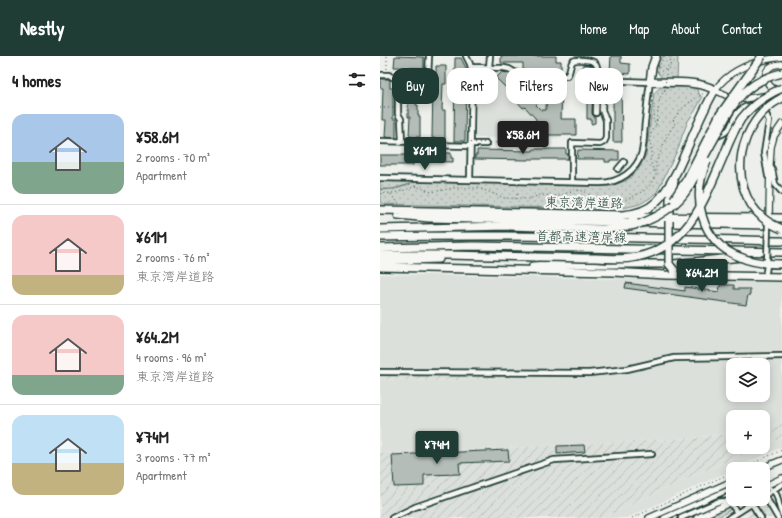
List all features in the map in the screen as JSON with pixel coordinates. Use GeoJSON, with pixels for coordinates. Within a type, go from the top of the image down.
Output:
{"type":"FeatureCollection","features":[{"type":"Feature","properties":{"kind":"highway"},"geometry":{"type":"LineString","coordinates":[[656,56],[652,67],[650,82],[696,84],[708,86],[715,90]]}},
{"type":"Feature","properties":{"kind":"highway"},"geometry":{"type":"LineString","coordinates":[[639,224],[662,211],[676,197],[687,180],[719,116],[762,56]]}},
{"type":"Feature","properties":{"kind":"highway"},"geometry":{"type":"LineString","coordinates":[[380,229],[508,226],[611,228],[626,227],[650,220],[673,205],[683,195],[691,183],[727,113],[737,100],[748,89],[767,78],[782,73]]}},
{"type":"Feature","properties":{"kind":"highway"},"geometry":{"type":"LineString","coordinates":[[380,256],[473,255],[612,259],[630,258],[661,248],[681,233],[697,213],[731,136],[741,119],[759,101],[782,88]]}},
{"type":"Feature","properties":{"kind":"highway","name":"東京湾岸道路"},"geometry":{"type":"LineString","coordinates":[[380,211],[622,215],[637,213],[655,203],[666,190],[715,90]]}},
{"type":"Feature","properties":{"kind":"highway"},"geometry":{"type":"LineString","coordinates":[[782,98],[765,110],[751,127],[745,140],[741,164],[744,188],[754,208],[764,219],[782,229]]}},
{"type":"Feature","properties":{"kind":"highway"},"geometry":{"type":"LineString","coordinates":[[727,113],[701,178],[699,194],[700,204],[706,225],[712,236],[721,246],[739,257],[760,262],[782,264]]}},
{"type":"Feature","properties":{"kind":"highway"},"geometry":{"type":"LineString","coordinates":[[681,162],[674,180],[670,199],[669,264],[674,270],[677,271],[718,272],[740,276]]}},
{"type":"Feature","properties":{"kind":"highway","name":"東京湾岸道路"},"geometry":{"type":"LineString","coordinates":[[380,211],[429,218],[782,226]]}},
{"type":"Feature","properties":{"kind":"highway"},"geometry":{"type":"LineString","coordinates":[[622,215],[631,217],[669,219],[768,221],[782,218]]}},
{"type":"Feature","properties":{"kind":"highway","name":"首都高速湾岸線"},"geometry":{"type":"LineString","coordinates":[[380,237],[520,236],[782,241]]}},
{"type":"Feature","properties":{"kind":"highway","name":"首都高速湾岸線"},"geometry":{"type":"LineString","coordinates":[[380,248],[473,246],[782,253]]}},
{"type":"Feature","properties":{"kind":"highway"},"geometry":{"type":"LineString","coordinates":[[511,270],[556,264],[674,264],[782,253]]}},
{"type":"Feature","properties":{"kind":"highway"},"geometry":{"type":"LineString","coordinates":[[380,261],[434,259],[473,255]]}},
{"type":"Feature","properties":{"kind":"highway"},"geometry":{"type":"LineString","coordinates":[[380,267],[782,277]]}},
{"type":"Feature","properties":{"kind":"main road"},"geometry":{"type":"LineString","coordinates":[[782,57],[762,60],[743,66],[720,83],[715,90],[728,96],[743,99],[782,93]]}},
{"type":"Feature","properties":{"kind":"main road"},"geometry":{"type":"LineString","coordinates":[[782,64],[772,67],[767,73],[766,81],[769,86],[782,93]]}},
{"type":"Feature","properties":{"kind":"main road"},"geometry":{"type":"LineString","coordinates":[[768,221],[771,147],[774,136],[782,124]]}},
{"type":"Feature","properties":{"kind":"main road"},"geometry":{"type":"LineString","coordinates":[[770,465],[782,460]]}},
{"type":"Feature","properties":{"kind":"main road"},"geometry":{"type":"LineString","coordinates":[[770,483],[782,478]]}},
{"type":"Feature","properties":{"kind":"main road"},"geometry":{"type":"LineString","coordinates":[[649,518],[726,484]]}},
{"type":"Feature","properties":{"kind":"main road"},"geometry":{"type":"LineString","coordinates":[[697,518],[726,505]]}},
{"type":"Feature","properties":{"kind":"street"},"geometry":{"type":"LineString","coordinates":[[428,68],[429,56]]}},
{"type":"Feature","properties":{"kind":"street"},"geometry":{"type":"LineString","coordinates":[[466,56],[471,67],[470,180]]}},
{"type":"Feature","properties":{"kind":"street"},"geometry":{"type":"LineString","coordinates":[[489,67],[490,56]]}},
{"type":"Feature","properties":{"kind":"street"},"geometry":{"type":"LineString","coordinates":[[471,67],[506,68],[521,76],[567,76],[573,61],[576,60],[592,61],[595,63],[597,68]]}},
{"type":"Feature","properties":{"kind":"street"},"geometry":{"type":"LineString","coordinates":[[380,75],[390,75],[392,77]]}},
{"type":"Feature","properties":{"kind":"street"},"geometry":{"type":"LineString","coordinates":[[380,178],[604,183],[614,181],[626,175],[636,165],[641,155],[650,82],[623,82]]}},
{"type":"Feature","properties":{"kind":"street"},"geometry":{"type":"LineString","coordinates":[[399,104],[398,114],[401,119],[402,142]]}},
{"type":"Feature","properties":{"kind":"street"},"geometry":{"type":"LineString","coordinates":[[596,104],[596,113]]}},
{"type":"Feature","properties":{"kind":"street"},"geometry":{"type":"LineString","coordinates":[[572,182],[574,171],[572,143],[600,144],[604,142],[606,138],[606,120],[602,110],[602,104]]}},
{"type":"Feature","properties":{"kind":"street"},"geometry":{"type":"LineString","coordinates":[[718,136],[728,130],[736,115],[742,109],[751,105],[763,109],[769,121],[764,153],[769,182]]}},
{"type":"Feature","properties":{"kind":"street"},"geometry":{"type":"LineString","coordinates":[[380,141],[418,142],[424,145],[486,144]]}},
{"type":"Feature","properties":{"kind":"street"},"geometry":{"type":"LineString","coordinates":[[618,169],[624,162]]}},
{"type":"Feature","properties":{"kind":"street"},"geometry":{"type":"LineString","coordinates":[[770,163],[775,184],[782,192]]}},
{"type":"Feature","properties":{"kind":"street"},"geometry":{"type":"LineString","coordinates":[[759,277],[766,272],[768,265],[768,221]]}},
{"type":"Feature","properties":{"kind":"street"},"geometry":{"type":"LineString","coordinates":[[380,372],[589,373],[627,369],[674,358],[782,356]]}},
{"type":"Feature","properties":{"kind":"street"},"geometry":{"type":"LineString","coordinates":[[392,518],[415,507],[554,460],[652,454]]}},
{"type":"Feature","properties":{"kind":"street"},"geometry":{"type":"LineString","coordinates":[[770,492],[782,484]]}},
{"type":"Feature","properties":{"kind":"street"},"geometry":{"type":"LineString","coordinates":[[770,488],[774,490],[778,497],[782,514]]}},
{"type":"Feature","properties":{"kind":"street"},"geometry":{"type":"LineString","coordinates":[[664,518],[726,491]]}},
{"type":"Feature","properties":{"kind":"street"},"geometry":{"type":"LineString","coordinates":[[681,518],[717,502],[726,502]]}},
{"type":"Feature","properties":{"kind":"street"},"geometry":{"type":"LineString","coordinates":[[770,505],[778,518]]}},
{"type":"Feature","properties":{"kind":"street"},"geometry":{"type":"LineString","coordinates":[[734,506],[737,513]]}},
{"type":"Feature","properties":{"kind":"street"},"geometry":{"type":"LineString","coordinates":[[729,518],[749,506]]}},
{"type":"Feature","properties":{"kind":"street"},"geometry":{"type":"LineString","coordinates":[[753,506],[761,518]]}},
{"type":"Feature","properties":{"kind":"path"},"geometry":{"type":"LineString","coordinates":[[387,56],[387,72]]}},
{"type":"Feature","properties":{"kind":"path"},"geometry":{"type":"LineString","coordinates":[[664,56],[657,74],[668,66],[670,68]]}},
{"type":"Feature","properties":{"kind":"path"},"geometry":{"type":"LineString","coordinates":[[656,175],[650,160],[653,153],[652,146],[649,142],[652,131],[656,125],[660,96],[665,90],[666,71],[670,68],[671,56]]}},
{"type":"Feature","properties":{"kind":"path"},"geometry":{"type":"LineString","coordinates":[[380,193],[391,194],[416,186],[432,192],[453,188],[479,188],[504,198],[529,199],[540,195],[559,196],[574,190],[584,191],[598,204],[605,207],[622,202],[645,190],[650,185],[656,175],[656,162],[662,151],[665,140],[675,123],[673,121],[679,111],[704,92]]}},
{"type":"Feature","properties":{"kind":"path"},"geometry":{"type":"LineString","coordinates":[[652,101],[655,107],[654,118],[656,125]]}},
{"type":"Feature","properties":{"kind":"path"},"geometry":{"type":"LineString","coordinates":[[380,108],[399,107]]}},
{"type":"Feature","properties":{"kind":"path"},"geometry":{"type":"LineString","coordinates":[[427,142],[513,143]]}},
{"type":"Feature","properties":{"kind":"path"},"geometry":{"type":"LineString","coordinates":[[391,194],[400,206]]}},
{"type":"Feature","properties":{"kind":"path"},"geometry":{"type":"LineString","coordinates":[[755,462],[782,450]]}},
{"type":"Feature","properties":{"kind":"path"},"geometry":{"type":"LineString","coordinates":[[632,518],[726,475]]}},
{"type":"Feature","properties":{"kind":"shaded area"},"geometry":{"type":"Polygon","coordinates":[[[661,56],[678,56],[677,79],[667,79],[667,87],[695,87],[702,98],[688,121],[679,147],[657,192],[640,204],[628,207],[606,209],[380,204],[380,181],[612,186],[627,180],[638,170],[646,155],[654,93],[664,86],[664,79],[656,70],[661,56]]]}},
{"type":"Feature","properties":{"kind":"shaded area"},"geometry":{"type":"Polygon","coordinates":[[[498,70],[506,70],[506,104],[563,104],[563,135],[561,138],[475,138],[476,104],[498,104],[498,70]]]}},
{"type":"Feature","properties":{"kind":"shaded area"},"geometry":{"type":"Polygon","coordinates":[[[380,274],[782,282],[782,354],[675,355],[626,366],[589,371],[380,370],[380,274]]]}},
{"type":"Feature","properties":{"kind":"shaded area"},"geometry":{"type":"Polygon","coordinates":[[[782,354],[782,359],[726,358],[726,360],[676,361],[621,372],[594,374],[433,381],[380,379],[380,370],[433,371],[467,369],[589,371],[626,366],[675,355],[782,354]]]}},
{"type":"Feature","properties":{"kind":"shaded area"},"geometry":{"type":"Polygon","coordinates":[[[770,359],[782,359],[782,422],[770,426],[770,410],[726,410],[726,434],[693,438],[380,453],[380,379],[433,381],[621,372],[676,361],[726,360],[726,402],[770,402],[770,359]]]}},
{"type":"Feature","properties":{"kind":"shaded area"},"geometry":{"type":"Polygon","coordinates":[[[782,422],[782,437],[770,443],[770,426],[782,422]]]}},
{"type":"Feature","properties":{"kind":"shaded area"},"geometry":{"type":"Polygon","coordinates":[[[726,434],[726,454],[744,454],[602,518],[380,518],[380,453],[693,438],[726,434]]]}},
{"type":"Feature","properties":{"kind":"shaded area"},"geometry":{"type":"Polygon","coordinates":[[[782,437],[782,447],[770,452],[770,443],[782,437]]]}},
{"type":"Feature","properties":{"kind":"shaded area"},"geometry":{"type":"Polygon","coordinates":[[[744,454],[767,454],[749,462],[726,462],[726,473],[627,518],[602,518],[744,454]]]}},
{"type":"Feature","properties":{"kind":"shaded area"},"geometry":{"type":"Polygon","coordinates":[[[782,493],[782,518],[743,518],[762,506],[770,506],[770,501],[782,493]]]}},
{"type":"Feature","properties":{"kind":"shaded area"},"geometry":{"type":"Polygon","coordinates":[[[728,507],[730,510],[717,518],[704,518],[728,507]]]}},
{"type":"Feature","properties":{"kind":"building"},"geometry":{"type":"Polygon","coordinates":[[[395,56],[424,57],[424,68],[394,67],[395,56]]]}},
{"type":"Feature","properties":{"kind":"building"},"geometry":{"type":"Polygon","coordinates":[[[501,56],[556,56],[556,61],[561,61],[561,68],[523,68],[523,63],[501,63],[501,56]]]}},
{"type":"Feature","properties":{"kind":"building"},"geometry":{"type":"Polygon","coordinates":[[[611,56],[621,56],[621,63],[630,64],[630,74],[623,73],[623,68],[610,68],[611,56]]]}},
{"type":"Feature","properties":{"kind":"building"},"geometry":{"type":"Polygon","coordinates":[[[455,58],[461,58],[466,68],[455,68],[455,58]]]}},
{"type":"Feature","properties":{"kind":"building"},"geometry":{"type":"Polygon","coordinates":[[[583,64],[591,65],[591,68],[583,68],[583,64]]]}},
{"type":"Feature","properties":{"kind":"building"},"geometry":{"type":"Polygon","coordinates":[[[436,66],[446,66],[446,84],[443,84],[442,110],[445,110],[445,139],[432,138],[433,104],[439,104],[439,68],[436,68],[436,66]]]}},
{"type":"Feature","properties":{"kind":"building"},"geometry":{"type":"Polygon","coordinates":[[[502,72],[506,73],[506,88],[498,80],[498,76],[502,72]]]}},
{"type":"Feature","properties":{"kind":"building"},"geometry":{"type":"Polygon","coordinates":[[[380,79],[390,80],[390,88],[392,88],[393,119],[396,119],[396,138],[385,137],[386,120],[382,120],[383,88],[380,88],[380,79]]]}},
{"type":"Feature","properties":{"kind":"building"},"geometry":{"type":"Polygon","coordinates":[[[408,104],[418,105],[418,116],[420,116],[420,137],[410,137],[410,117],[408,117],[408,104]]]}},
{"type":"Feature","properties":{"kind":"building"},"geometry":{"type":"Polygon","coordinates":[[[454,104],[466,104],[465,141],[454,141],[454,104]]]}},
{"type":"Feature","properties":{"kind":"building"},"geometry":{"type":"Polygon","coordinates":[[[519,104],[537,104],[536,105],[541,110],[546,110],[546,104],[561,104],[561,119],[576,119],[576,135],[544,135],[545,130],[536,130],[536,119],[525,107],[523,108],[519,104]]]}},
{"type":"Feature","properties":{"kind":"building"},"geometry":{"type":"Polygon","coordinates":[[[587,104],[592,104],[592,113],[595,117],[595,123],[591,124],[591,119],[587,119],[587,104]]]}},
{"type":"Feature","properties":{"kind":"building"},"geometry":{"type":"Polygon","coordinates":[[[613,104],[621,104],[622,142],[613,142],[613,104]]]}},
{"type":"Feature","properties":{"kind":"building"},"geometry":{"type":"Polygon","coordinates":[[[533,149],[566,149],[568,159],[475,159],[477,150],[533,151],[533,149]]]}},
{"type":"Feature","properties":{"kind":"building"},"geometry":{"type":"Polygon","coordinates":[[[578,150],[619,151],[619,160],[610,160],[610,162],[605,162],[605,159],[577,159],[578,150]]]}},
{"type":"Feature","properties":{"kind":"building"},"geometry":{"type":"Polygon","coordinates":[[[416,152],[451,153],[453,162],[413,161],[413,165],[380,165],[380,155],[416,155],[416,152]]]}},
{"type":"Feature","properties":{"kind":"building"},"geometry":{"type":"Polygon","coordinates":[[[626,283],[685,291],[685,287],[719,292],[720,285],[734,285],[734,289],[750,289],[750,295],[748,295],[746,305],[625,288],[626,283]]]}},
{"type":"Feature","properties":{"kind":"building"},"geometry":{"type":"Polygon","coordinates":[[[584,445],[585,452],[557,454],[557,446],[584,445]]]}},
{"type":"Feature","properties":{"kind":"building"},"geometry":{"type":"Polygon","coordinates":[[[508,450],[509,461],[459,463],[460,474],[424,475],[424,486],[394,487],[392,455],[508,450]]]}},
{"type":"Feature","properties":{"kind":"waterway"},"geometry":{"type":"LineString","coordinates":[[380,189],[402,187],[410,184]]}}]}
